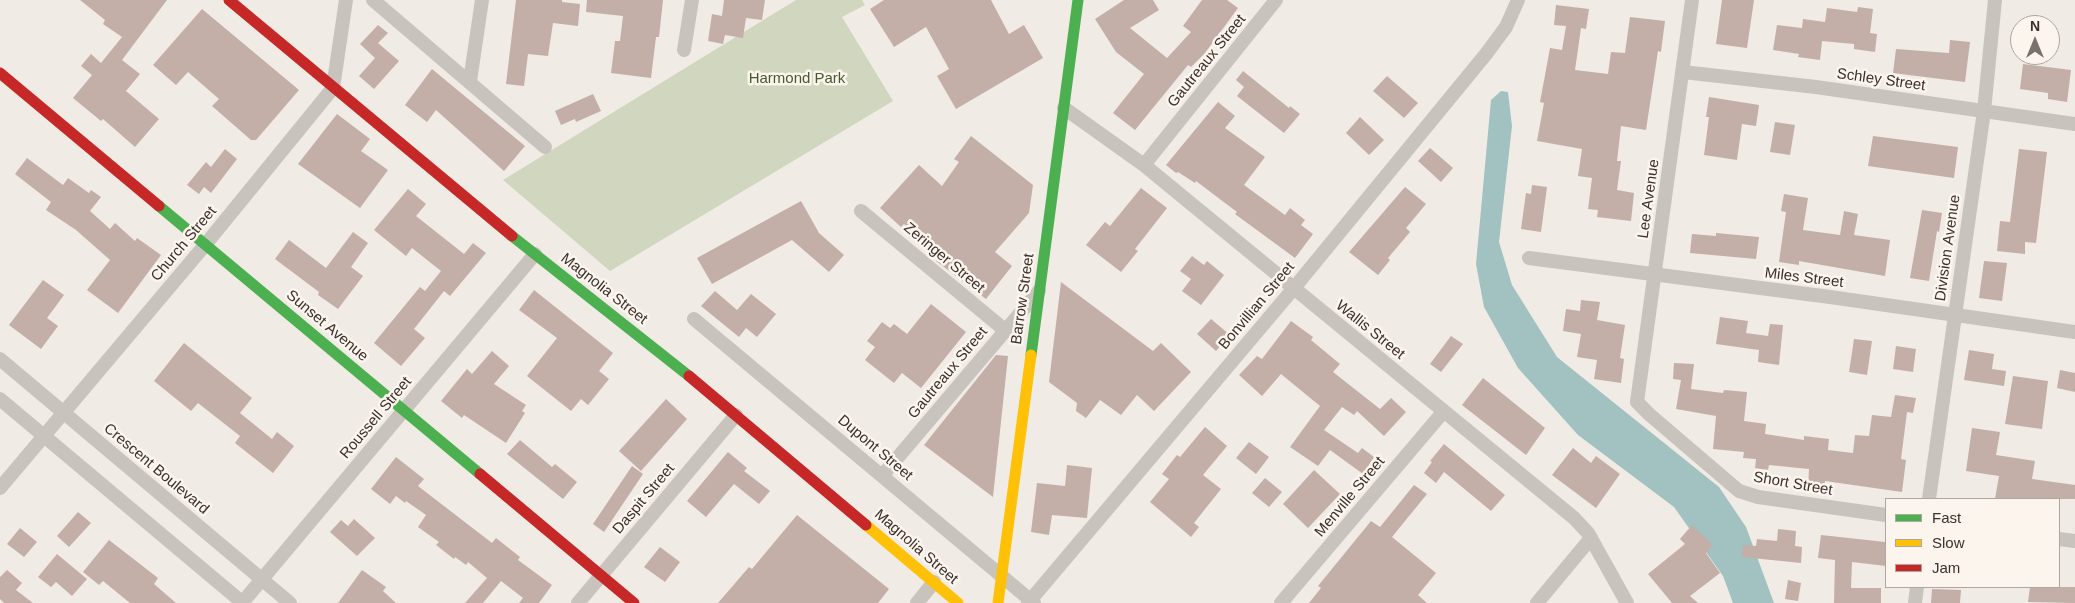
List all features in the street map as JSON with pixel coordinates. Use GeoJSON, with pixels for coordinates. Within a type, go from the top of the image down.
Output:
{"type":"FeatureCollection","features":[{"type":"Feature","properties":{"kind":"street","name":"Magnolia Street"},"geometry":{"type":"LineString","coordinates":[[229,0],[535,254],[660,352],[958,603]]}},
{"type":"Feature","properties":{"kind":"street"},"geometry":{"type":"LineString","coordinates":[[333,88],[346,0]]}},
{"type":"Feature","properties":{"kind":"street"},"geometry":{"type":"LineString","coordinates":[[374,0],[545,147]]}},
{"type":"Feature","properties":{"kind":"street"},"geometry":{"type":"LineString","coordinates":[[470,81],[482,0]]}},
{"type":"Feature","properties":{"kind":"street"},"geometry":{"type":"LineString","coordinates":[[684,50],[692,0]]}},
{"type":"Feature","properties":{"kind":"street","name":"Barrow Street"},"geometry":{"type":"LineString","coordinates":[[998,603],[1078,0]]}},
{"type":"Feature","properties":{"kind":"street","name":"Gautreaux Street"},"geometry":{"type":"LineString","coordinates":[[1144,165],[1276,0]]}},
{"type":"Feature","properties":{"kind":"street","name":"Bonvillian Street"},"geometry":{"type":"LineString","coordinates":[[1031,602],[1294,288],[1486,54],[1506,27],[1518,0]]}},
{"type":"Feature","properties":{"kind":"street","name":"Lee Avenue"},"geometry":{"type":"LineString","coordinates":[[1637,402],[1656,276],[1692,0]]}},
{"type":"Feature","properties":{"kind":"street","name":"Division Avenue"},"geometry":{"type":"LineString","coordinates":[[1929,498],[1984,111],[1995,0]]}},
{"type":"Feature","properties":{"kind":"street","name":"Schley Street"},"geometry":{"type":"LineString","coordinates":[[1682,72],[1816,87],[2075,124]]}},
{"type":"Feature","properties":{"kind":"street","name":"Sunset Avenue"},"geometry":{"type":"LineString","coordinates":[[0,73],[634,603]]}},
{"type":"Feature","properties":{"kind":"street","name":"Church Street"},"geometry":{"type":"LineString","coordinates":[[0,488],[333,88]]}},
{"type":"Feature","properties":{"kind":"street","name":"Wallis Street"},"geometry":{"type":"LineString","coordinates":[[1064,108],[1144,165],[1574,518],[1590,538],[1628,603]]}},
{"type":"Feature","properties":{"kind":"street","name":"Zeringer Street"},"geometry":{"type":"LineString","coordinates":[[861,211],[1006,330]]}},
{"type":"Feature","properties":{"kind":"street","name":"Roussell Street"},"geometry":{"type":"LineString","coordinates":[[243,603],[535,254]]}},
{"type":"Feature","properties":{"kind":"street","name":"Miles Street"},"geometry":{"type":"LineString","coordinates":[[1529,258],[2075,332]]}},
{"type":"Feature","properties":{"kind":"street","name":"Gautreaux Street"},"geometry":{"type":"LineString","coordinates":[[882,476],[1039,292]]}},
{"type":"Feature","properties":{"kind":"street","name":"Dupont Street"},"geometry":{"type":"LineString","coordinates":[[694,319],[1031,602]]}},
{"type":"Feature","properties":{"kind":"street","name":"Crescent Boulevard"},"geometry":{"type":"LineString","coordinates":[[0,360],[290,603]]}},
{"type":"Feature","properties":{"kind":"street"},"geometry":{"type":"LineString","coordinates":[[0,399],[243,603]]}},
{"type":"Feature","properties":{"kind":"street","name":"Short Street"},"geometry":{"type":"LineString","coordinates":[[1637,402],[1650,416],[1739,491],[1758,497],[1885,515]]}},
{"type":"Feature","properties":{"kind":"street","name":"Menville Street"},"geometry":{"type":"LineString","coordinates":[[1281,603],[1444,411]]}},
{"type":"Feature","properties":{"kind":"street","name":"Daspit Street"},"geometry":{"type":"LineString","coordinates":[[578,603],[736,415]]}},
{"type":"Feature","properties":{"kind":"street"},"geometry":{"type":"LineString","coordinates":[[1537,603],[1590,538]]}},
{"type":"Feature","properties":{"kind":"street"},"geometry":{"type":"LineString","coordinates":[[2060,539],[2075,541]]}},
{"type":"Feature","properties":{"kind":"street"},"geometry":{"type":"LineString","coordinates":[[917,603],[934,582]]}},
{"type":"Feature","properties":{"kind":"street"},"geometry":{"type":"LineString","coordinates":[[1915,603],[1917,588]]}},
{"type":"Feature","properties":{"kind":"green space","name":"Harmond Park"},"geometry":{"type":"Polygon","coordinates":[[[796,0],[862,0],[865,5],[842,17],[893,101],[610,271],[503,180],[796,0]]]}},
{"type":"Feature","properties":{"kind":"water"},"geometry":{"type":"Polygon","coordinates":[[[1501,91],[1508,92],[1512,126],[1499,242],[1512,285],[1557,357],[1719,487],[1746,527],[1774,603],[1733,603],[1723,576],[1674,507],[1578,435],[1518,368],[1484,307],[1476,264],[1491,100],[1501,91]]]}},
{"type":"Feature","properties":{"kind":"building"},"geometry":{"type":"Polygon","coordinates":[[[80,0],[167,0],[122,60],[140,74],[126,91],[159,119],[135,147],[103,119],[101,121],[73,98],[92,75],[81,66],[91,54],[101,63],[122,37],[103,24],[105,20],[80,0]]]}},
{"type":"Feature","properties":{"kind":"building"},"geometry":{"type":"Polygon","coordinates":[[[516,0],[562,0],[562,2],[580,4],[578,26],[553,23],[548,56],[528,54],[524,86],[506,84],[516,0]]]}},
{"type":"Feature","properties":{"kind":"building"},"geometry":{"type":"Polygon","coordinates":[[[587,0],[663,0],[659,37],[656,37],[651,78],[611,73],[615,41],[620,41],[623,16],[586,12],[587,0]]]}},
{"type":"Feature","properties":{"kind":"building"},"geometry":{"type":"Polygon","coordinates":[[[724,0],[765,0],[762,20],[746,18],[743,38],[725,35],[723,44],[708,41],[712,14],[722,16],[724,0]]]}},
{"type":"Feature","properties":{"kind":"building"},"geometry":{"type":"Polygon","coordinates":[[[884,0],[991,0],[1009,34],[1024,25],[1043,58],[956,109],[937,76],[949,69],[926,27],[894,47],[870,9],[884,0]]]}},
{"type":"Feature","properties":{"kind":"building"},"geometry":{"type":"Polygon","coordinates":[[[1124,0],[1153,0],[1159,10],[1130,28],[1167,58],[1191,32],[1183,26],[1202,0],[1227,0],[1238,8],[1205,53],[1191,67],[1188,65],[1135,130],[1113,113],[1144,74],[1116,52],[1095,19],[1124,0]]]}},
{"type":"Feature","properties":{"kind":"building"},"geometry":{"type":"Polygon","coordinates":[[[1722,0],[1754,0],[1747,48],[1716,44],[1722,0]]]}},
{"type":"Feature","properties":{"kind":"building"},"geometry":{"type":"Polygon","coordinates":[[[1556,5],[1589,9],[1586,29],[1581,28],[1575,70],[1608,74],[1611,52],[1625,53],[1630,17],[1665,21],[1661,52],[1658,51],[1646,130],[1621,126],[1617,161],[1621,161],[1617,190],[1634,193],[1631,221],[1597,217],[1598,210],[1588,209],[1592,178],[1578,176],[1582,149],[1537,141],[1544,103],[1540,102],[1550,48],[1562,50],[1566,26],[1554,25],[1556,5]]]}},
{"type":"Feature","properties":{"kind":"building"},"geometry":{"type":"Polygon","coordinates":[[[1858,7],[1873,9],[1870,33],[1877,34],[1875,52],[1854,49],[1854,44],[1822,41],[1820,60],[1798,57],[1799,54],[1773,50],[1777,25],[1802,28],[1803,19],[1825,22],[1827,8],[1857,12],[1858,7]]]}},
{"type":"Feature","properties":{"kind":"building"},"geometry":{"type":"Polygon","coordinates":[[[202,9],[299,90],[256,140],[251,140],[212,106],[219,99],[188,72],[176,85],[153,65],[202,9]]]}},
{"type":"Feature","properties":{"kind":"building"},"geometry":{"type":"Polygon","coordinates":[[[378,25],[388,33],[378,43],[399,61],[374,89],[359,76],[375,58],[360,44],[378,25]]]}},
{"type":"Feature","properties":{"kind":"building"},"geometry":{"type":"Polygon","coordinates":[[[1950,40],[1970,42],[1965,82],[1893,73],[1896,49],[1949,53],[1950,40]]]}},
{"type":"Feature","properties":{"kind":"building"},"geometry":{"type":"Polygon","coordinates":[[[2023,65],[2071,70],[2067,102],[2048,99],[2048,93],[2020,89],[2023,65]]]}},
{"type":"Feature","properties":{"kind":"building"},"geometry":{"type":"Polygon","coordinates":[[[432,69],[525,146],[504,171],[436,110],[427,122],[405,105],[432,69]]]}},
{"type":"Feature","properties":{"kind":"building"},"geometry":{"type":"Polygon","coordinates":[[[1243,71],[1289,108],[1290,106],[1300,114],[1284,133],[1237,96],[1244,87],[1236,80],[1243,71]]]}},
{"type":"Feature","properties":{"kind":"building"},"geometry":{"type":"Polygon","coordinates":[[[1387,76],[1418,103],[1404,118],[1373,91],[1387,76]]]}},
{"type":"Feature","properties":{"kind":"building"},"geometry":{"type":"Polygon","coordinates":[[[593,94],[601,111],[576,122],[575,119],[561,125],[555,111],[593,94]]]}},
{"type":"Feature","properties":{"kind":"building"},"geometry":{"type":"Polygon","coordinates":[[[1709,97],[1759,105],[1756,126],[1742,124],[1737,160],[1704,155],[1709,117],[1706,117],[1709,97]]]}},
{"type":"Feature","properties":{"kind":"building"},"geometry":{"type":"Polygon","coordinates":[[[1218,102],[1235,116],[1225,128],[1265,157],[1244,185],[1285,215],[1290,208],[1305,220],[1301,225],[1313,234],[1295,258],[1235,214],[1237,212],[1196,181],[1195,183],[1178,172],[1176,173],[1166,165],[1218,102]]]}},
{"type":"Feature","properties":{"kind":"building"},"geometry":{"type":"Polygon","coordinates":[[[337,114],[370,139],[361,151],[388,170],[360,208],[298,164],[337,114]]]}},
{"type":"Feature","properties":{"kind":"building"},"geometry":{"type":"Polygon","coordinates":[[[1360,117],[1384,140],[1369,155],[1346,133],[1360,117]]]}},
{"type":"Feature","properties":{"kind":"building"},"geometry":{"type":"Polygon","coordinates":[[[1775,122],[1795,125],[1790,155],[1770,152],[1775,122]]]}},
{"type":"Feature","properties":{"kind":"building"},"geometry":{"type":"Polygon","coordinates":[[[971,136],[1033,185],[1029,213],[995,252],[1012,266],[986,299],[936,261],[940,256],[904,224],[901,227],[880,208],[919,165],[942,186],[959,162],[954,159],[971,136]]]}},
{"type":"Feature","properties":{"kind":"building"},"geometry":{"type":"Polygon","coordinates":[[[1873,136],[1958,147],[1954,178],[1868,166],[1873,136]]]}},
{"type":"Feature","properties":{"kind":"building"},"geometry":{"type":"Polygon","coordinates":[[[1430,148],[1453,168],[1441,182],[1418,161],[1430,148]]]}},
{"type":"Feature","properties":{"kind":"building"},"geometry":{"type":"Polygon","coordinates":[[[225,149],[237,159],[211,193],[204,187],[199,194],[187,185],[206,162],[211,167],[225,149]]]}},
{"type":"Feature","properties":{"kind":"building"},"geometry":{"type":"Polygon","coordinates":[[[2019,149],[2047,152],[2036,243],[2025,242],[2025,254],[1997,251],[2000,221],[2010,222],[2019,149]]]}},
{"type":"Feature","properties":{"kind":"building"},"geometry":{"type":"Polygon","coordinates":[[[27,158],[63,185],[68,178],[89,193],[91,190],[101,197],[90,211],[110,229],[115,223],[135,241],[137,238],[161,255],[118,313],[87,290],[110,260],[76,230],[46,210],[51,202],[15,174],[27,158]]]}},
{"type":"Feature","properties":{"kind":"building"},"geometry":{"type":"Polygon","coordinates":[[[1532,185],[1547,187],[1541,232],[1521,229],[1526,193],[1531,194],[1532,185]]]}},
{"type":"Feature","properties":{"kind":"building"},"geometry":{"type":"Polygon","coordinates":[[[1405,187],[1426,204],[1406,228],[1410,232],[1388,258],[1390,260],[1378,275],[1349,252],[1405,187]]]}},
{"type":"Feature","properties":{"kind":"building"},"geometry":{"type":"Polygon","coordinates":[[[1141,188],[1167,208],[1135,249],[1138,251],[1121,272],[1086,245],[1105,222],[1110,226],[1141,188]]]}},
{"type":"Feature","properties":{"kind":"building"},"geometry":{"type":"Polygon","coordinates":[[[408,189],[426,204],[416,216],[464,254],[473,243],[486,253],[450,296],[444,291],[414,329],[425,338],[401,366],[374,343],[420,287],[425,291],[441,271],[412,248],[406,256],[374,230],[408,189]]]}},
{"type":"Feature","properties":{"kind":"building"},"geometry":{"type":"Polygon","coordinates":[[[1784,194],[1808,198],[1803,230],[1840,235],[1844,211],[1858,214],[1854,235],[1890,240],[1885,276],[1799,261],[1799,265],[1779,262],[1786,212],[1781,211],[1784,194]]]}},
{"type":"Feature","properties":{"kind":"building"},"geometry":{"type":"Polygon","coordinates":[[[801,201],[819,233],[844,255],[829,272],[792,240],[712,284],[697,258],[801,201]]]}},
{"type":"Feature","properties":{"kind":"building"},"geometry":{"type":"Polygon","coordinates":[[[1922,210],[1942,213],[1939,232],[1937,231],[1929,281],[1910,278],[1922,210]]]}},
{"type":"Feature","properties":{"kind":"building"},"geometry":{"type":"Polygon","coordinates":[[[353,232],[368,243],[351,267],[363,276],[338,309],[318,295],[319,292],[275,259],[289,240],[326,268],[353,232]]]}},
{"type":"Feature","properties":{"kind":"building"},"geometry":{"type":"Polygon","coordinates":[[[1716,233],[1759,237],[1756,259],[1690,253],[1692,234],[1716,236],[1716,233]]]}},
{"type":"Feature","properties":{"kind":"building"},"geometry":{"type":"Polygon","coordinates":[[[1192,256],[1204,265],[1207,261],[1224,275],[1201,305],[1182,291],[1191,279],[1180,271],[1192,256]]]}},
{"type":"Feature","properties":{"kind":"building"},"geometry":{"type":"Polygon","coordinates":[[[1984,261],[2007,263],[2002,301],[1979,298],[1984,261]]]}},
{"type":"Feature","properties":{"kind":"building"},"geometry":{"type":"Polygon","coordinates":[[[43,280],[64,295],[47,318],[58,326],[41,349],[9,325],[43,280]]]}},
{"type":"Feature","properties":{"kind":"building"},"geometry":{"type":"Polygon","coordinates":[[[1061,282],[1153,351],[1161,343],[1191,372],[1154,411],[1137,395],[1121,415],[1100,400],[1086,418],[1076,411],[1077,403],[1049,382],[1061,282]]]}},
{"type":"Feature","properties":{"kind":"building"},"geometry":{"type":"Polygon","coordinates":[[[534,290],[613,353],[599,371],[609,379],[588,405],[581,399],[571,411],[527,376],[557,338],[519,310],[534,290]]]}},
{"type":"Feature","properties":{"kind":"building"},"geometry":{"type":"Polygon","coordinates":[[[715,291],[737,310],[751,294],[776,314],[757,337],[746,328],[739,337],[701,306],[715,291]]]}},
{"type":"Feature","properties":{"kind":"building"},"geometry":{"type":"Polygon","coordinates":[[[1581,300],[1600,302],[1597,320],[1625,325],[1620,358],[1624,359],[1621,383],[1594,379],[1597,360],[1577,357],[1581,334],[1563,331],[1566,309],[1580,311],[1581,300]]]}},
{"type":"Feature","properties":{"kind":"building"},"geometry":{"type":"Polygon","coordinates":[[[931,304],[966,332],[921,388],[902,373],[894,383],[865,360],[875,347],[867,341],[882,322],[890,328],[894,324],[907,334],[931,304]]]}},
{"type":"Feature","properties":{"kind":"building"},"geometry":{"type":"Polygon","coordinates":[[[1720,317],[1748,321],[1746,333],[1768,336],[1770,324],[1783,325],[1779,365],[1758,362],[1759,350],[1716,344],[1720,317]]]}},
{"type":"Feature","properties":{"kind":"building"},"geometry":{"type":"Polygon","coordinates":[[[1211,319],[1230,335],[1216,351],[1197,334],[1211,319]]]}},
{"type":"Feature","properties":{"kind":"building"},"geometry":{"type":"Polygon","coordinates":[[[1291,321],[1313,337],[1311,340],[1340,364],[1333,372],[1380,409],[1391,398],[1406,412],[1384,436],[1357,411],[1354,415],[1342,407],[1324,430],[1358,453],[1362,448],[1374,457],[1363,474],[1330,450],[1318,466],[1290,447],[1320,406],[1281,374],[1262,396],[1239,375],[1257,356],[1262,359],[1291,321]]]}},
{"type":"Feature","properties":{"kind":"building"},"geometry":{"type":"Polygon","coordinates":[[[1451,336],[1463,344],[1441,372],[1430,364],[1451,336]]]}},
{"type":"Feature","properties":{"kind":"building"},"geometry":{"type":"Polygon","coordinates":[[[1854,339],[1872,341],[1867,375],[1849,372],[1854,339]]]}},
{"type":"Feature","properties":{"kind":"building"},"geometry":{"type":"Polygon","coordinates":[[[184,343],[252,398],[240,413],[272,439],[277,432],[294,446],[273,473],[235,443],[240,436],[198,403],[191,411],[154,381],[184,343]]]}},
{"type":"Feature","properties":{"kind":"building"},"geometry":{"type":"Polygon","coordinates":[[[1896,346],[1916,349],[1913,372],[1893,369],[1896,346]]]}},
{"type":"Feature","properties":{"kind":"building"},"geometry":{"type":"Polygon","coordinates":[[[1969,350],[1994,354],[1992,369],[2006,371],[2004,386],[1964,380],[1969,350]]]}},
{"type":"Feature","properties":{"kind":"building"},"geometry":{"type":"Polygon","coordinates":[[[492,351],[509,366],[494,384],[526,405],[522,411],[525,413],[506,443],[464,415],[462,418],[441,401],[467,369],[472,374],[492,351]]]}},
{"type":"Feature","properties":{"kind":"building"},"geometry":{"type":"Polygon","coordinates":[[[996,355],[1008,356],[993,497],[924,445],[996,355]]]}},
{"type":"Feature","properties":{"kind":"building"},"geometry":{"type":"Polygon","coordinates":[[[1674,363],[1694,364],[1691,389],[1723,393],[1724,390],[1747,392],[1744,421],[1766,424],[1765,434],[1804,440],[1804,436],[1829,439],[1828,450],[1853,453],[1855,435],[1869,436],[1872,415],[1891,417],[1895,395],[1916,398],[1913,413],[1907,412],[1901,459],[1906,460],[1902,492],[1825,481],[1824,490],[1808,488],[1809,469],[1769,465],[1768,470],[1755,468],[1756,459],[1743,458],[1744,452],[1713,449],[1716,416],[1676,409],[1681,380],[1673,379],[1674,363]]]}},
{"type":"Feature","properties":{"kind":"building"},"geometry":{"type":"Polygon","coordinates":[[[2060,370],[2075,373],[2075,392],[2057,388],[2060,370]]]}},
{"type":"Feature","properties":{"kind":"building"},"geometry":{"type":"Polygon","coordinates":[[[2013,376],[2048,381],[2042,429],[2005,424],[2013,376]]]}},
{"type":"Feature","properties":{"kind":"building"},"geometry":{"type":"Polygon","coordinates":[[[1483,378],[1545,428],[1526,455],[1462,405],[1483,378]]]}},
{"type":"Feature","properties":{"kind":"building"},"geometry":{"type":"Polygon","coordinates":[[[666,399],[687,419],[641,471],[619,451],[666,399]]]}},
{"type":"Feature","properties":{"kind":"building"},"geometry":{"type":"Polygon","coordinates":[[[1205,427],[1227,446],[1203,475],[1221,489],[1194,523],[1199,527],[1191,537],[1150,502],[1169,479],[1162,474],[1177,455],[1180,457],[1205,427]]]}},
{"type":"Feature","properties":{"kind":"building"},"geometry":{"type":"Polygon","coordinates":[[[1972,428],[2000,432],[1996,455],[2035,461],[2032,479],[2075,485],[2075,499],[1995,498],[1999,476],[1966,471],[1972,428]]]}},
{"type":"Feature","properties":{"kind":"building"},"geometry":{"type":"Polygon","coordinates":[[[520,440],[552,467],[555,464],[577,482],[563,499],[507,454],[520,440]]]}},
{"type":"Feature","properties":{"kind":"building"},"geometry":{"type":"Polygon","coordinates":[[[1249,442],[1269,457],[1256,474],[1236,458],[1249,442]]]}},
{"type":"Feature","properties":{"kind":"building"},"geometry":{"type":"Polygon","coordinates":[[[1444,444],[1505,495],[1491,511],[1444,472],[1436,483],[1424,473],[1432,462],[1430,461],[1444,444]]]}},
{"type":"Feature","properties":{"kind":"building"},"geometry":{"type":"Polygon","coordinates":[[[1573,448],[1591,463],[1596,456],[1620,474],[1596,508],[1552,475],[1573,448]]]}},
{"type":"Feature","properties":{"kind":"building"},"geometry":{"type":"Polygon","coordinates":[[[728,452],[747,468],[744,471],[770,491],[759,504],[734,484],[706,517],[687,501],[728,452]]]}},
{"type":"Feature","properties":{"kind":"building"},"geometry":{"type":"Polygon","coordinates":[[[396,457],[424,479],[418,486],[492,543],[496,538],[520,557],[518,560],[552,585],[539,603],[519,603],[523,598],[501,581],[483,603],[465,603],[487,578],[468,562],[466,565],[455,557],[454,559],[436,545],[439,542],[418,527],[426,515],[396,496],[390,504],[371,489],[396,457]]]}},
{"type":"Feature","properties":{"kind":"building"},"geometry":{"type":"Polygon","coordinates":[[[1067,465],[1092,468],[1087,518],[1052,515],[1049,535],[1031,532],[1037,483],[1065,486],[1067,465]]]}},
{"type":"Feature","properties":{"kind":"building"},"geometry":{"type":"Polygon","coordinates":[[[632,466],[643,474],[604,532],[593,524],[632,466]]]}},
{"type":"Feature","properties":{"kind":"building"},"geometry":{"type":"Polygon","coordinates":[[[1314,470],[1340,494],[1308,528],[1283,504],[1314,470]]]}},
{"type":"Feature","properties":{"kind":"building"},"geometry":{"type":"Polygon","coordinates":[[[1265,478],[1282,492],[1269,507],[1252,493],[1265,478]]]}},
{"type":"Feature","properties":{"kind":"building"},"geometry":{"type":"Polygon","coordinates":[[[1414,485],[1427,494],[1392,537],[1436,573],[1418,595],[1427,603],[1309,603],[1321,588],[1318,586],[1371,521],[1380,527],[1414,485]]]}},
{"type":"Feature","properties":{"kind":"building"},"geometry":{"type":"Polygon","coordinates":[[[78,512],[91,523],[69,547],[57,536],[78,512]]]}},
{"type":"Feature","properties":{"kind":"building"},"geometry":{"type":"Polygon","coordinates":[[[797,515],[889,589],[878,603],[718,603],[749,567],[752,569],[797,515]]]}},
{"type":"Feature","properties":{"kind":"building"},"geometry":{"type":"Polygon","coordinates":[[[354,519],[375,538],[357,556],[330,532],[341,520],[348,526],[354,519]]]}},
{"type":"Feature","properties":{"kind":"building"},"geometry":{"type":"Polygon","coordinates":[[[1692,525],[1713,545],[1706,553],[1720,573],[1690,596],[1698,603],[1672,603],[1648,574],[1685,544],[1680,539],[1692,525]]]}},
{"type":"Feature","properties":{"kind":"building"},"geometry":{"type":"Polygon","coordinates":[[[20,528],[37,542],[24,557],[7,544],[20,528]]]}},
{"type":"Feature","properties":{"kind":"building"},"geometry":{"type":"Polygon","coordinates":[[[1778,529],[1796,531],[1795,546],[1802,547],[1801,563],[1742,557],[1743,545],[1756,546],[1757,539],[1777,541],[1778,529]]]}},
{"type":"Feature","properties":{"kind":"building"},"geometry":{"type":"Polygon","coordinates":[[[1821,535],[1885,542],[1885,566],[1852,562],[1851,588],[1881,588],[1881,603],[1834,603],[1835,560],[1818,558],[1821,535]]]}},
{"type":"Feature","properties":{"kind":"building"},"geometry":{"type":"Polygon","coordinates":[[[109,540],[158,578],[154,584],[176,603],[130,603],[103,581],[99,585],[83,572],[109,540]]]}},
{"type":"Feature","properties":{"kind":"building"},"geometry":{"type":"Polygon","coordinates":[[[660,547],[680,562],[665,582],[644,567],[660,547]]]}},
{"type":"Feature","properties":{"kind":"building"},"geometry":{"type":"Polygon","coordinates":[[[57,554],[87,579],[72,596],[56,582],[51,587],[38,577],[57,554]]]}},
{"type":"Feature","properties":{"kind":"building"},"geometry":{"type":"Polygon","coordinates":[[[7,570],[22,583],[16,590],[33,603],[4,603],[0,599],[0,577],[7,570]]]}},
{"type":"Feature","properties":{"kind":"building"},"geometry":{"type":"Polygon","coordinates":[[[362,570],[386,587],[383,591],[396,603],[338,603],[362,570]]]}},
{"type":"Feature","properties":{"kind":"building"},"geometry":{"type":"Polygon","coordinates":[[[1788,580],[1801,583],[1798,601],[1785,599],[1788,580]]]}},
{"type":"Feature","properties":{"kind":"building"},"geometry":{"type":"Polygon","coordinates":[[[2075,587],[2075,603],[2028,602],[2030,588],[2075,587]]]}},
{"type":"Feature","properties":{"kind":"building"},"geometry":{"type":"Polygon","coordinates":[[[1932,589],[1961,590],[1960,603],[1931,603],[1932,589]]]}},
{"type":"Feature","properties":{"kind":"traffic: fast"},"geometry":{"type":"LineString","coordinates":[[1031,355],[1078,0]]}},
{"type":"Feature","properties":{"kind":"traffic: fast"},"geometry":{"type":"LineString","coordinates":[[159,206],[480,474]]}},
{"type":"Feature","properties":{"kind":"traffic: fast"},"geometry":{"type":"LineString","coordinates":[[512,236],[689,376]]}},
{"type":"Feature","properties":{"kind":"traffic: slow"},"geometry":{"type":"LineString","coordinates":[[998,603],[1031,355]]}},
{"type":"Feature","properties":{"kind":"traffic: slow"},"geometry":{"type":"LineString","coordinates":[[866,525],[958,603]]}},
{"type":"Feature","properties":{"kind":"traffic: jam"},"geometry":{"type":"LineString","coordinates":[[229,0],[512,236]]}},
{"type":"Feature","properties":{"kind":"traffic: jam"},"geometry":{"type":"LineString","coordinates":[[0,73],[159,206]]}},
{"type":"Feature","properties":{"kind":"traffic: jam"},"geometry":{"type":"LineString","coordinates":[[689,376],[866,525]]}},
{"type":"Feature","properties":{"kind":"traffic: jam"},"geometry":{"type":"LineString","coordinates":[[480,474],[634,603]]}}]}
